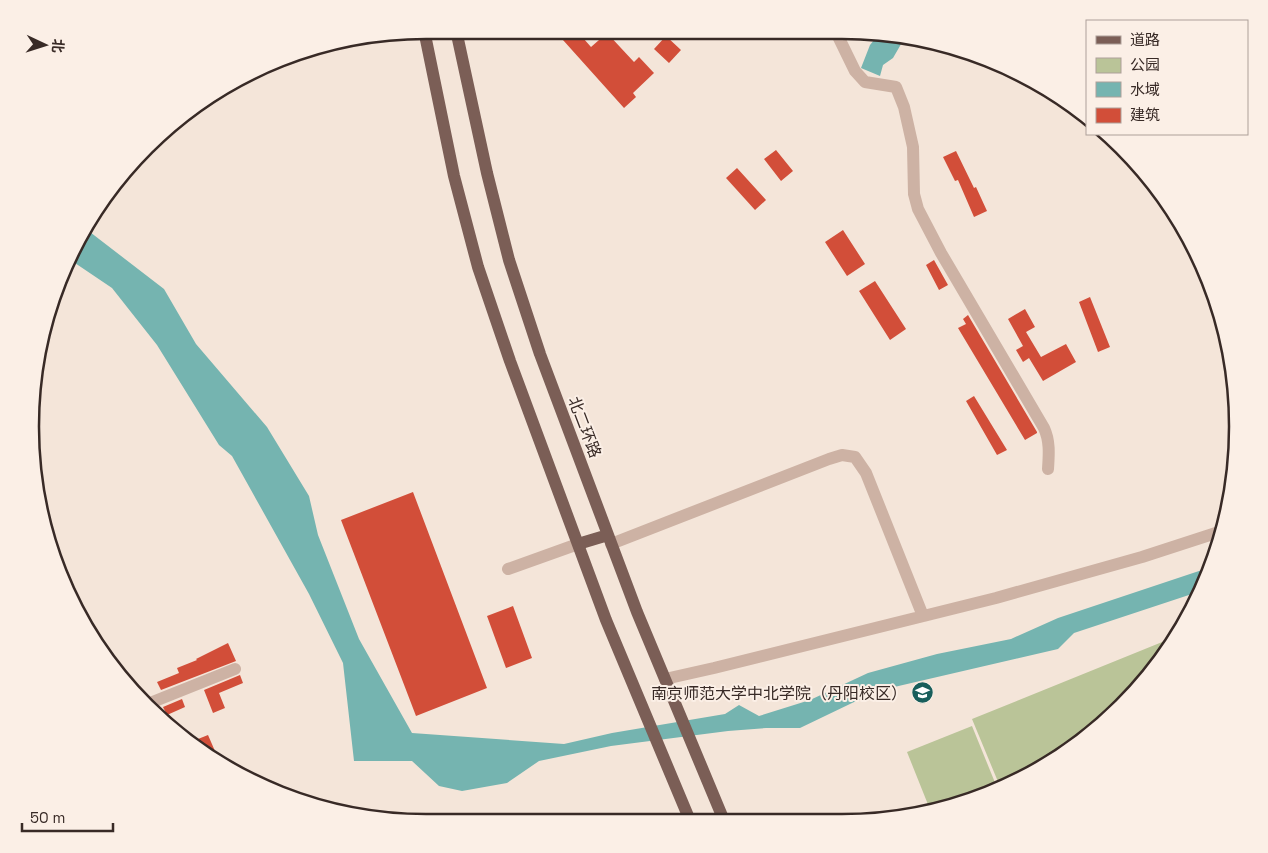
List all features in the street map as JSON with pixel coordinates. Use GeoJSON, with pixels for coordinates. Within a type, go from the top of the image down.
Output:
{"type":"FeatureCollection","features":[{"type":"Feature","properties":{"kind":"main road"},"geometry":{"type":"LineString","coordinates":[[426,39],[454,176],[478,267],[510,361],[606,620],[687,814]]}},
{"type":"Feature","properties":{"kind":"main road","name":"北二环路"},"geometry":{"type":"LineString","coordinates":[[458,39],[509,260],[540,354],[637,612],[721,814]]}},
{"type":"Feature","properties":{"kind":"main road"},"geometry":{"type":"LineString","coordinates":[[578,544],[610,540]]}},
{"type":"Feature","properties":{"kind":"street"},"geometry":{"type":"LineString","coordinates":[[839,39],[854,71],[865,82],[896,87],[904,107],[913,148],[914,194],[918,209],[950,269],[1044,428],[1048,436],[1049,446],[1048,469]]}},
{"type":"Feature","properties":{"kind":"street"},"geometry":{"type":"LineString","coordinates":[[610,540],[829,459],[842,455],[854,457],[866,473],[923,616]]}},
{"type":"Feature","properties":{"kind":"street"},"geometry":{"type":"LineString","coordinates":[[665,679],[996,598],[1214,533]]}},
{"type":"Feature","properties":{"kind":"street"},"geometry":{"type":"LineString","coordinates":[[508,569],[578,544]]}},
{"type":"Feature","properties":{"kind":"street"},"geometry":{"type":"LineString","coordinates":[[153,702],[235,669]]}},
{"type":"Feature","properties":{"kind":"green space"},"geometry":{"type":"Polygon","coordinates":[[[1165,641],[1149,663],[1116,701],[1078,734],[1035,762],[998,781],[972,719],[1165,641]]]}},
{"type":"Feature","properties":{"kind":"green space"},"geometry":{"type":"Polygon","coordinates":[[[972,726],[995,783],[966,794],[928,804],[907,752],[972,726]]]}},
{"type":"Feature","properties":{"kind":"water"},"geometry":{"type":"Polygon","coordinates":[[[874,41],[901,44],[893,58],[883,65],[880,76],[861,68],[874,41]]]}},
{"type":"Feature","properties":{"kind":"water"},"geometry":{"type":"Polygon","coordinates":[[[91,233],[164,289],[196,344],[267,427],[309,496],[318,535],[359,639],[412,733],[564,744],[612,733],[725,714],[739,705],[759,716],[810,700],[868,673],[937,654],[1011,639],[1058,618],[1202,570],[1191,594],[1074,633],[1058,649],[877,691],[800,728],[728,731],[611,746],[539,761],[507,783],[462,791],[439,786],[412,761],[354,761],[343,663],[309,594],[232,456],[219,445],[157,345],[112,288],[75,263],[91,233]]]}},
{"type":"Feature","properties":{"kind":"building"},"geometry":{"type":"Polygon","coordinates":[[[562,39],[584,39],[591,47],[600,39],[613,39],[634,62],[639,57],[654,73],[633,93],[636,97],[624,108],[562,39]]]}},
{"type":"Feature","properties":{"kind":"building"},"geometry":{"type":"Polygon","coordinates":[[[663,39],[669,39],[681,50],[669,63],[654,49],[663,39]]]}},
{"type":"Feature","properties":{"kind":"building"},"geometry":{"type":"Polygon","coordinates":[[[776,150],[793,171],[781,181],[764,159],[776,150]]]}},
{"type":"Feature","properties":{"kind":"building"},"geometry":{"type":"Polygon","coordinates":[[[956,151],[987,211],[974,217],[958,180],[955,181],[943,157],[956,151]]]}},
{"type":"Feature","properties":{"kind":"building"},"geometry":{"type":"Polygon","coordinates":[[[737,168],[766,200],[755,210],[726,178],[737,168]]]}},
{"type":"Feature","properties":{"kind":"building"},"geometry":{"type":"Polygon","coordinates":[[[843,230],[865,264],[847,276],[825,242],[843,230]]]}},
{"type":"Feature","properties":{"kind":"building"},"geometry":{"type":"Polygon","coordinates":[[[934,260],[948,285],[939,290],[926,265],[934,260]]]}},
{"type":"Feature","properties":{"kind":"building"},"geometry":{"type":"Polygon","coordinates":[[[875,281],[906,329],[890,340],[859,291],[875,281]]]}},
{"type":"Feature","properties":{"kind":"building"},"geometry":{"type":"Polygon","coordinates":[[[1090,297],[1110,347],[1098,352],[1079,302],[1090,297]]]}},
{"type":"Feature","properties":{"kind":"building"},"geometry":{"type":"Polygon","coordinates":[[[1025,309],[1035,327],[1026,332],[1041,357],[1066,344],[1076,362],[1043,381],[1029,358],[1023,362],[1016,350],[1023,346],[1008,319],[1025,309]]]}},
{"type":"Feature","properties":{"kind":"building"},"geometry":{"type":"Polygon","coordinates":[[[968,315],[1037,432],[1025,440],[958,328],[966,324],[963,319],[968,315]]]}},
{"type":"Feature","properties":{"kind":"building"},"geometry":{"type":"Polygon","coordinates":[[[974,396],[1007,450],[997,455],[966,401],[974,396]]]}},
{"type":"Feature","properties":{"kind":"building"},"geometry":{"type":"Polygon","coordinates":[[[413,492],[487,688],[416,716],[341,520],[413,492]]]}},
{"type":"Feature","properties":{"kind":"building"},"geometry":{"type":"Polygon","coordinates":[[[513,606],[532,658],[506,668],[487,616],[513,606]]]}},
{"type":"Feature","properties":{"kind":"building"},"geometry":{"type":"Polygon","coordinates":[[[228,643],[236,661],[161,690],[157,682],[179,673],[177,668],[197,660],[228,643]]]}},
{"type":"Feature","properties":{"kind":"building"},"geometry":{"type":"Polygon","coordinates":[[[240,675],[243,683],[219,693],[225,708],[213,713],[204,690],[240,675]]]}},
{"type":"Feature","properties":{"kind":"building"},"geometry":{"type":"Polygon","coordinates":[[[182,699],[185,707],[167,715],[163,707],[182,699]]]}},
{"type":"Feature","properties":{"kind":"building"},"geometry":{"type":"Polygon","coordinates":[[[208,735],[215,751],[211,749],[197,739],[208,735]]]}},
{"type":"Feature","properties":{"kind":"place","name":"南京师范大学中北学院（丹阳校区）"},"geometry":{"type":"Point","coordinates":[923,693]}}]}
